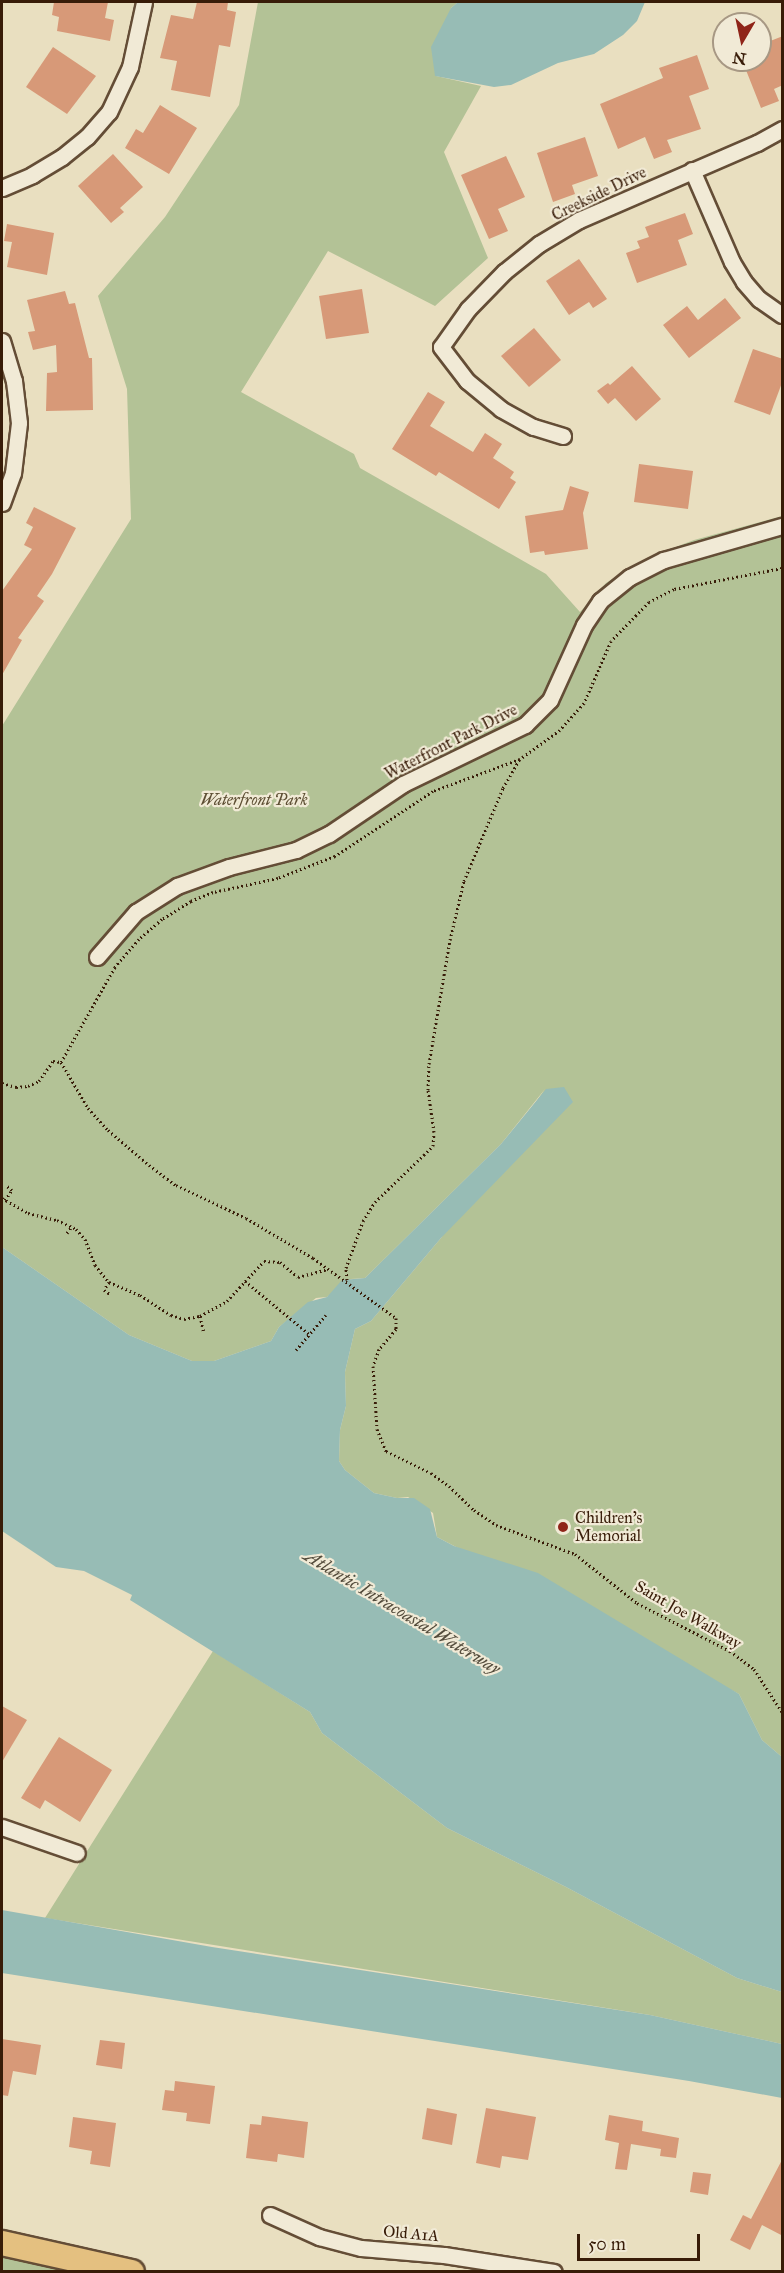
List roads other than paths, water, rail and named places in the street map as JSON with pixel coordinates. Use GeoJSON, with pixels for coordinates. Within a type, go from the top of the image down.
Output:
{"type":"FeatureCollection","features":[{"type":"Feature","properties":{"kind":"main road"},"geometry":{"type":"LineString","coordinates":[[2,2243],[132,2271]]}},
{"type":"Feature","properties":{"kind":"street"},"geometry":{"type":"LineString","coordinates":[[2,189],[62,157],[87,137],[109,112],[130,67],[144,2]]}},
{"type":"Feature","properties":{"kind":"street","name":"Creekside Drive"},"geometry":{"type":"LineString","coordinates":[[563,435],[533,427],[501,409],[466,381],[441,347],[468,309],[504,272],[539,244],[579,220],[757,143],[783,129]]}},
{"type":"Feature","properties":{"kind":"street"},"geometry":{"type":"LineString","coordinates":[[692,170],[732,262],[744,282],[759,298],[783,315]]}},
{"type":"Feature","properties":{"kind":"street"},"geometry":{"type":"LineString","coordinates":[[2,341],[14,381],[19,423],[15,462],[2,503]]}},
{"type":"Feature","properties":{"kind":"street","name":"Waterfront Park Drive"},"geometry":{"type":"LineString","coordinates":[[97,957],[136,912],[170,890],[220,869],[296,850],[329,834],[403,784],[525,725],[550,700],[584,625],[600,601],[630,577],[664,560],[783,526]]}},
{"type":"Feature","properties":{"kind":"street"},"geometry":{"type":"LineString","coordinates":[[2,1827],[77,1853]]}},
{"type":"Feature","properties":{"kind":"street","name":"Old A1A"},"geometry":{"type":"LineString","coordinates":[[270,2215],[319,2237],[362,2248],[444,2255],[554,2271]]}},
{"type":"Feature","properties":{"kind":"water"},"geometry":{"type":"Polygon","coordinates":[[[458,2],[645,2],[637,21],[623,35],[594,54],[558,63],[511,85],[494,87],[435,76],[431,47],[451,8],[458,2]]]}},
{"type":"Feature","properties":{"kind":"water","name":"Atlantic Intracoastal Waterway"},"geometry":{"type":"Polygon","coordinates":[[[564,1087],[573,1102],[441,1238],[371,1321],[355,1329],[345,1372],[346,1406],[340,1430],[339,1461],[345,1470],[374,1493],[397,1498],[414,1498],[430,1509],[437,1537],[454,1546],[538,1573],[739,1694],[762,1740],[782,1757],[782,1992],[737,1978],[566,1887],[447,1828],[322,1733],[310,1712],[130,1600],[132,1595],[84,1571],[56,1567],[2,1531],[2,1247],[129,1335],[192,1361],[214,1361],[271,1341],[279,1327],[308,1302],[327,1297],[342,1280],[365,1278],[501,1144],[546,1089],[564,1087]]]}},
{"type":"Feature","properties":{"kind":"water"},"geometry":{"type":"Polygon","coordinates":[[[2,1910],[212,1947],[650,2015],[782,2044],[782,2098],[689,2081],[2,1973],[2,1910]]]}},
{"type":"Feature","properties":{"kind":"place","name":"Children's Memorial"},"geometry":{"type":"Point","coordinates":[563,1527]}},
{"type":"Feature","properties":{"kind":"park label","name":"Waterfront Park"},"geometry":{"type":"Point","coordinates":[254,800]}}]}
